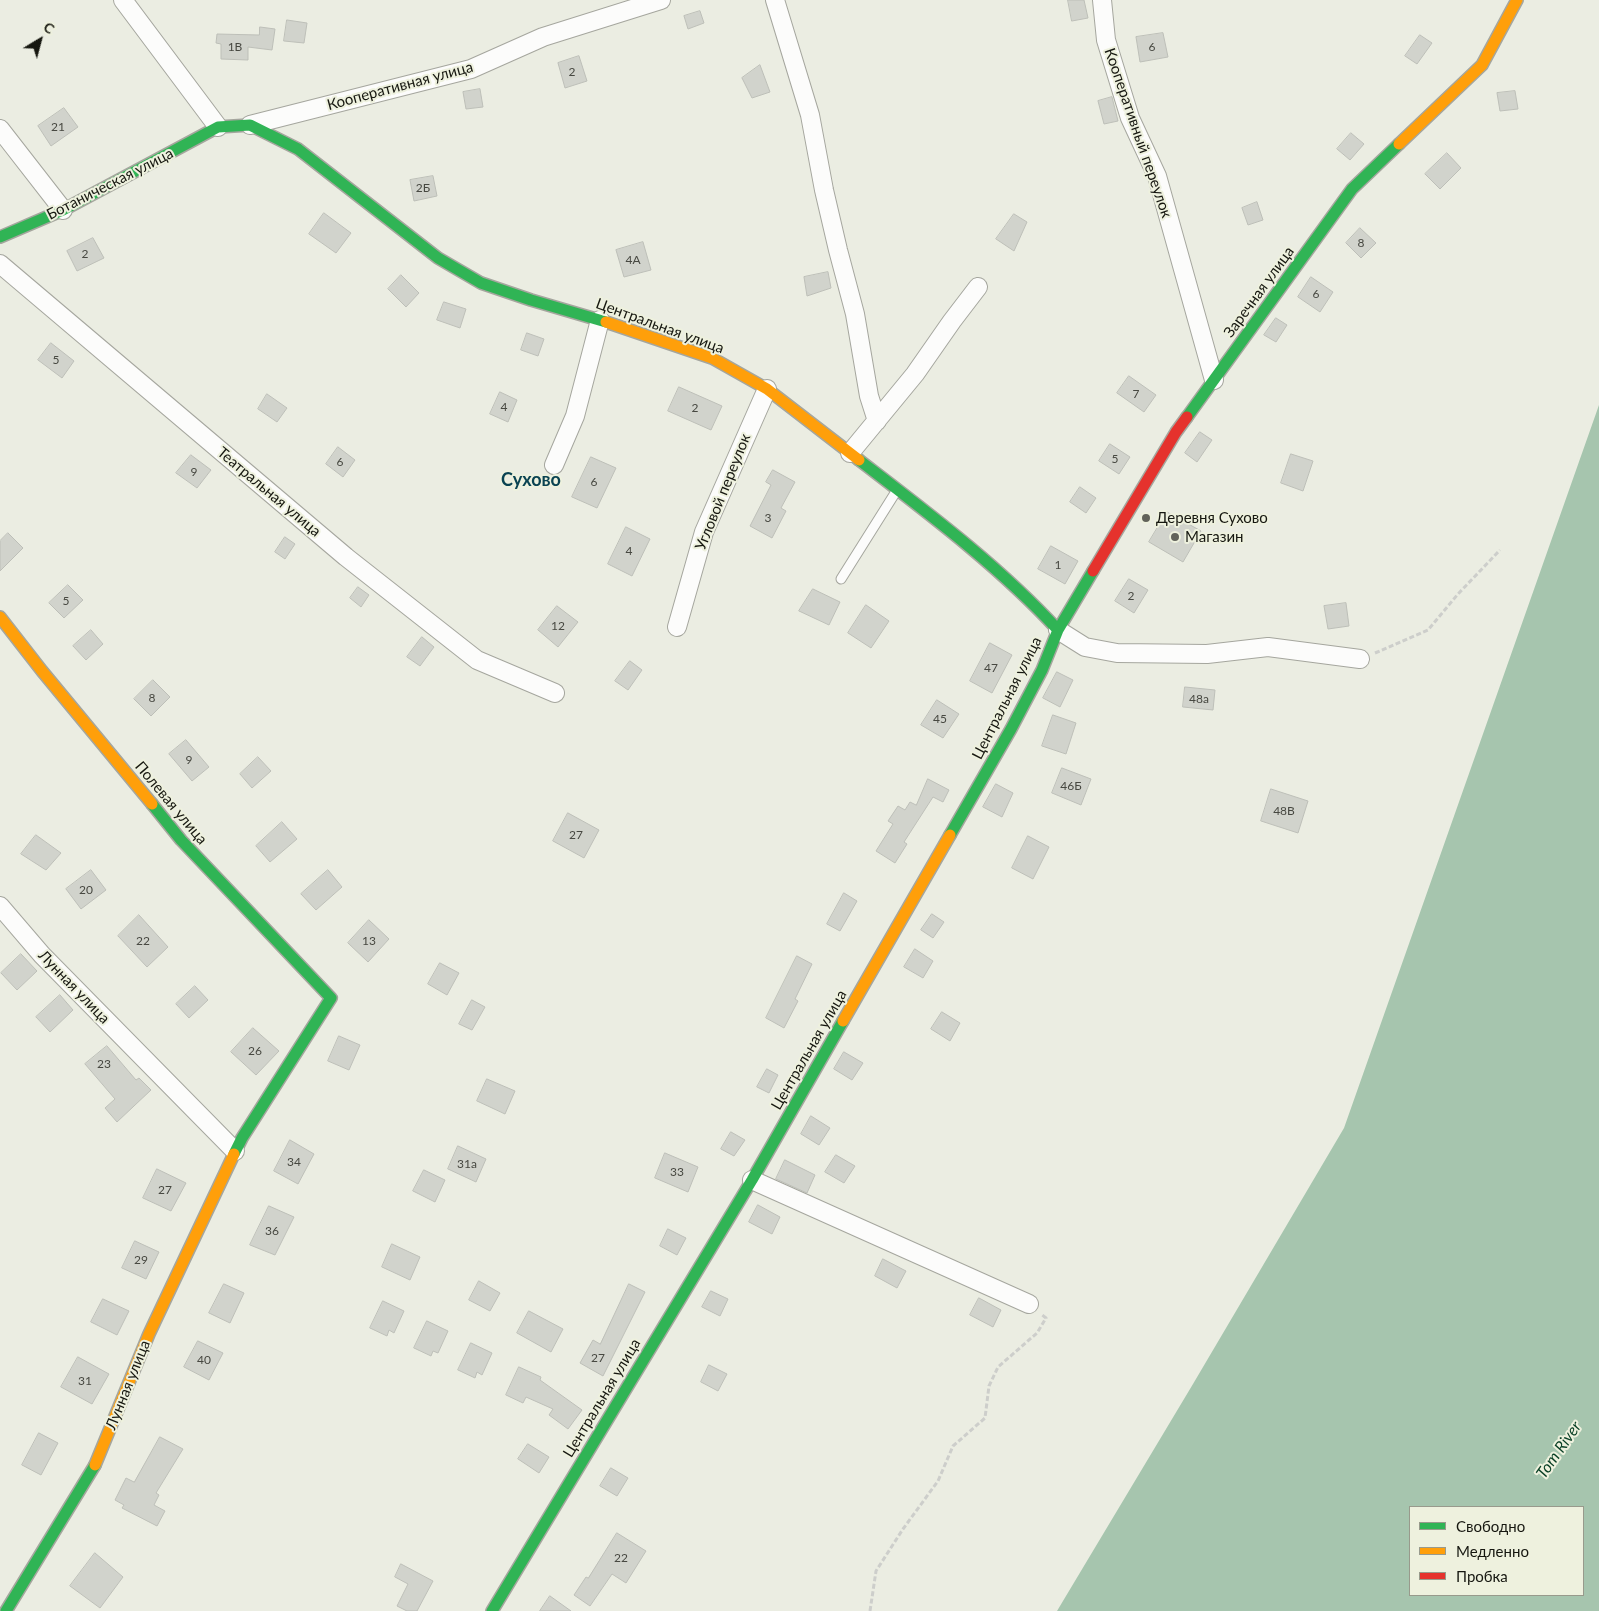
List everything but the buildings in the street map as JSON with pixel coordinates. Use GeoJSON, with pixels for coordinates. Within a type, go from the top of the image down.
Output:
{"type":"FeatureCollection","features":[{"type":"Feature","properties":{"kind":"street"},"geometry":{"type":"LineString","coordinates":[[122,0],[218,127]]}},
{"type":"Feature","properties":{"kind":"street","name":"Кооперативная улица"},"geometry":{"type":"LineString","coordinates":[[250,124],[471,69],[543,37],[661,0]]}},
{"type":"Feature","properties":{"kind":"street"},"geometry":{"type":"LineString","coordinates":[[775,0],[810,115],[824,190],[855,314],[869,396],[877,421]]}},
{"type":"Feature","properties":{"kind":"street","name":"Кооперативный переулок"},"geometry":{"type":"LineString","coordinates":[[1102,0],[1106,40],[1130,118],[1157,176],[1214,380]]}},
{"type":"Feature","properties":{"kind":"street","name":"Заречная улица"},"geometry":{"type":"LineString","coordinates":[[1058,630],[1176,432],[1352,189],[1482,65],[1517,0]]}},
{"type":"Feature","properties":{"kind":"street","name":"Ботаническая улица"},"geometry":{"type":"LineString","coordinates":[[0,237],[63,210],[218,127],[250,124]]}},
{"type":"Feature","properties":{"kind":"street","name":"Центральная улица"},"geometry":{"type":"LineString","coordinates":[[250,124],[298,150],[438,258],[481,283],[600,320],[712,358],[767,388],[954,533],[1033,603],[1058,630],[1042,670],[1011,729],[752,1180],[492,1611]]}},
{"type":"Feature","properties":{"kind":"street"},"geometry":{"type":"LineString","coordinates":[[0,128],[63,210]]}},
{"type":"Feature","properties":{"kind":"street","name":"Театральная улица"},"geometry":{"type":"LineString","coordinates":[[0,264],[346,557],[477,660],[555,693]]}},
{"type":"Feature","properties":{"kind":"street"},"geometry":{"type":"LineString","coordinates":[[850,454],[915,374],[978,287]]}},
{"type":"Feature","properties":{"kind":"street"},"geometry":{"type":"LineString","coordinates":[[554,465],[575,416],[600,320]]}},
{"type":"Feature","properties":{"kind":"street","name":"Угловой переулок"},"geometry":{"type":"LineString","coordinates":[[677,627],[704,532],[767,388]]}},
{"type":"Feature","properties":{"kind":"street","name":"Полевая улица"},"geometry":{"type":"LineString","coordinates":[[0,617],[181,840],[331,998]]}},
{"type":"Feature","properties":{"kind":"street"},"geometry":{"type":"LineString","coordinates":[[1058,630],[1085,647],[1117,653],[1207,654],[1268,646],[1360,659]]}},
{"type":"Feature","properties":{"kind":"street","name":"Лунная улица"},"geometry":{"type":"LineString","coordinates":[[0,906],[42,955],[236,1151]]}},
{"type":"Feature","properties":{"kind":"street","name":"Лунная улица"},"geometry":{"type":"LineString","coordinates":[[6,1611],[92,1471],[149,1334],[242,1138],[331,998]]}},
{"type":"Feature","properties":{"kind":"street"},"geometry":{"type":"LineString","coordinates":[[752,1180],[1029,1304]]}},
{"type":"Feature","properties":{"kind":"lane"},"geometry":{"type":"LineString","coordinates":[[841,579],[897,489]]}},
{"type":"Feature","properties":{"kind":"path"},"geometry":{"type":"LineString","coordinates":[[1360,659],[1428,630],[1458,594],[1500,550]]}},
{"type":"Feature","properties":{"kind":"path"},"geometry":{"type":"LineString","coordinates":[[870,1611],[876,1571],[903,1529],[938,1481],[953,1446],[985,1418],[989,1386],[998,1367],[1037,1333],[1046,1318],[1029,1304]]}},
{"type":"Feature","properties":{"kind":"water","name":"Tom River"},"geometry":{"type":"Polygon","coordinates":[[[1599,405],[1599,1611],[1057,1611],[1344,1128],[1599,405]]]}},
{"type":"Feature","properties":{"kind":"traffic: fast"},"geometry":{"type":"LineString","coordinates":[[0,237],[63,210],[218,127],[250,125],[298,149],[438,258],[481,283],[606,322]]}},
{"type":"Feature","properties":{"kind":"traffic: fast"},"geometry":{"type":"LineString","coordinates":[[1187,417],[1352,189],[1399,144]]}},
{"type":"Feature","properties":{"kind":"traffic: fast"},"geometry":{"type":"LineString","coordinates":[[859,460],[937,520],[987,562],[1058,630]]}},
{"type":"Feature","properties":{"kind":"traffic: fast"},"geometry":{"type":"LineString","coordinates":[[950,835],[1011,729],[1042,670],[1058,630],[1093,571]]}},
{"type":"Feature","properties":{"kind":"traffic: fast"},"geometry":{"type":"LineString","coordinates":[[152,804],[181,840],[331,998],[242,1138],[234,1154]]}},
{"type":"Feature","properties":{"kind":"traffic: fast"},"geometry":{"type":"LineString","coordinates":[[492,1611],[752,1180],[843,1021]]}},
{"type":"Feature","properties":{"kind":"traffic: fast"},"geometry":{"type":"LineString","coordinates":[[6,1611],[95,1465]]}},
{"type":"Feature","properties":{"kind":"traffic: slow"},"geometry":{"type":"LineString","coordinates":[[1399,144],[1482,65],[1517,0]]}},
{"type":"Feature","properties":{"kind":"traffic: slow"},"geometry":{"type":"LineString","coordinates":[[606,322],[712,358],[767,389],[859,460]]}},
{"type":"Feature","properties":{"kind":"traffic: slow"},"geometry":{"type":"LineString","coordinates":[[0,617],[152,804]]}},
{"type":"Feature","properties":{"kind":"traffic: slow"},"geometry":{"type":"LineString","coordinates":[[843,1021],[950,835]]}},
{"type":"Feature","properties":{"kind":"traffic: slow"},"geometry":{"type":"LineString","coordinates":[[95,1465],[149,1334],[234,1154]]}},
{"type":"Feature","properties":{"kind":"traffic: jam"},"geometry":{"type":"LineString","coordinates":[[1093,571],[1176,432],[1187,417]]}},
{"type":"Feature","properties":{"kind":"place","name":"Деревня Сухово"},"geometry":{"type":"Point","coordinates":[1146,518]}},
{"type":"Feature","properties":{"kind":"place","name":"Магазин"},"geometry":{"type":"Point","coordinates":[1175,537]}},
{"type":"Feature","properties":{"kind":"district","name":"Сухово"},"geometry":{"type":"Point","coordinates":[531,480]}}]}
